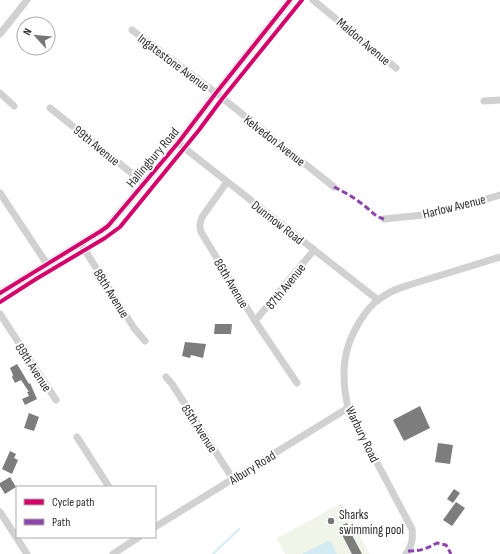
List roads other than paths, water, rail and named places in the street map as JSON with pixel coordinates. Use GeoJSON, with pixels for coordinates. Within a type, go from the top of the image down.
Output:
{"type":"FeatureCollection","features":[{"type":"Feature","properties":{"kind":"street"},"geometry":{"type":"LineString","coordinates":[[0,34],[27,0]]}},
{"type":"Feature","properties":{"kind":"street","name":"Hallingbury Road"},"geometry":{"type":"LineString","coordinates":[[0,293],[82,244],[108,226],[178,143],[290,0]]}},
{"type":"Feature","properties":{"kind":"street","name":"Maldon Avenue"},"geometry":{"type":"LineString","coordinates":[[313,0],[396,68]]}},
{"type":"Feature","properties":{"kind":"street","name":"Ingatestone Avenue"},"geometry":{"type":"LineString","coordinates":[[132,30],[216,93]]}},
{"type":"Feature","properties":{"kind":"street"},"geometry":{"type":"LineString","coordinates":[[0,93],[14,106]]}},
{"type":"Feature","properties":{"kind":"street","name":"Kelvedon Avenue"},"geometry":{"type":"LineString","coordinates":[[216,93],[334,187]]}},
{"type":"Feature","properties":{"kind":"street"},"geometry":{"type":"LineString","coordinates":[[484,101],[500,100]]}},
{"type":"Feature","properties":{"kind":"street","name":"99th Avenue"},"geometry":{"type":"LineString","coordinates":[[50,108],[144,183]]}},
{"type":"Feature","properties":{"kind":"street","name":"Dunmow Road"},"geometry":{"type":"LineString","coordinates":[[178,143],[378,300]]}},
{"type":"Feature","properties":{"kind":"street","name":"86th Avenue"},"geometry":{"type":"LineString","coordinates":[[227,182],[202,217],[199,228],[255,321],[297,383]]}},
{"type":"Feature","properties":{"kind":"street"},"geometry":{"type":"LineString","coordinates":[[0,193],[47,264]]}},
{"type":"Feature","properties":{"kind":"street","name":"Harlow Avenue"},"geometry":{"type":"LineString","coordinates":[[384,219],[433,214],[500,195]]}},
{"type":"Feature","properties":{"kind":"street","name":"88th Avenue"},"geometry":{"type":"LineString","coordinates":[[82,244],[134,328],[145,341]]}},
{"type":"Feature","properties":{"kind":"street","name":"87th Avenue"},"geometry":{"type":"LineString","coordinates":[[255,321],[314,250]]}},
{"type":"Feature","properties":{"kind":"street","name":"Warbury Road"},"geometry":{"type":"LineString","coordinates":[[406,554],[411,545],[412,529],[348,408],[344,379],[346,351],[356,328],[368,310],[378,300],[398,288],[500,257]]}},
{"type":"Feature","properties":{"kind":"street","name":"89th Avenue"},"geometry":{"type":"LineString","coordinates":[[0,314],[56,400]]}},
{"type":"Feature","properties":{"kind":"street","name":"85th Avenue"},"geometry":{"type":"LineString","coordinates":[[166,377],[233,479]]}},
{"type":"Feature","properties":{"kind":"street","name":"Albury Road"},"geometry":{"type":"LineString","coordinates":[[156,526],[348,408]]}},
{"type":"Feature","properties":{"kind":"street"},"geometry":{"type":"LineString","coordinates":[[77,437],[108,486]]}},
{"type":"Feature","properties":{"kind":"street"},"geometry":{"type":"LineString","coordinates":[[0,512],[16,537]]}},
{"type":"Feature","properties":{"kind":"street"},"geometry":{"type":"LineString","coordinates":[[17,538],[27,554]]}},
{"type":"Feature","properties":{"kind":"street"},"geometry":{"type":"LineString","coordinates":[[113,554],[137,538]]}},
{"type":"Feature","properties":{"kind":"water"},"geometry":{"type":"Polygon","coordinates":[[[330,540],[337,554],[302,554],[330,540]]]}},
{"type":"Feature","properties":{"kind":"waterway"},"geometry":{"type":"LineString","coordinates":[[213,554],[239,529]]}},
{"type":"Feature","properties":{"kind":"place","name":"Sharks swimming pool"},"geometry":{"type":"Point","coordinates":[331,521]}}]}
